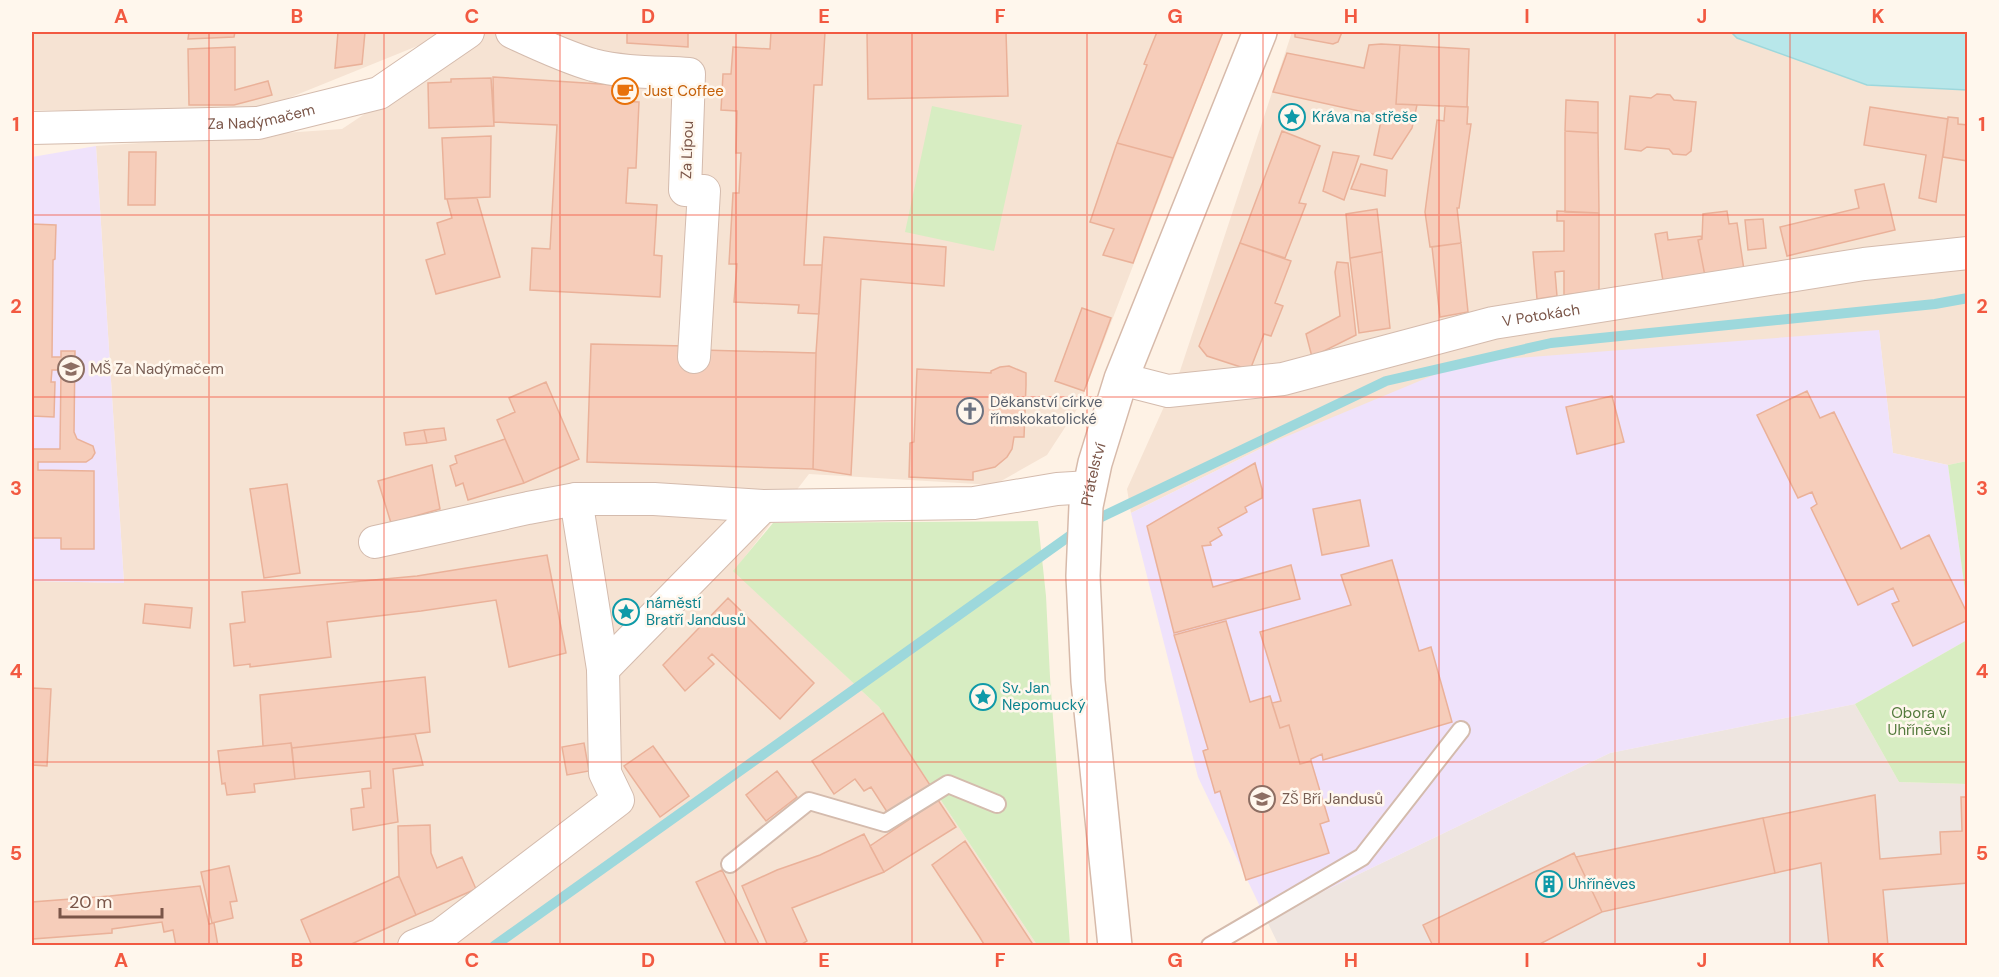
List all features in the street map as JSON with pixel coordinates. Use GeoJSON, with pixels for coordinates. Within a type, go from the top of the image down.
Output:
{"type":"FeatureCollection","features":[{"type":"Feature","properties":{"kind":"main road","name":"Přátelství"},"geometry":{"type":"LineString","coordinates":[[1115,945],[1088,681],[1083,576],[1088,497],[1095,463],[1121,379],[1260,32]]}},
{"type":"Feature","properties":{"kind":"street","name":"Za Nadýmačem"},"geometry":{"type":"LineString","coordinates":[[32,128],[258,123],[379,93],[468,32]]}},
{"type":"Feature","properties":{"kind":"street","name":"Za Lípou"},"geometry":{"type":"LineString","coordinates":[[512,32],[555,52],[594,65],[634,71],[689,74],[685,190],[704,191],[694,357]]}},
{"type":"Feature","properties":{"kind":"street","name":"V Potokách"},"geometry":{"type":"LineString","coordinates":[[1121,379],[1168,392],[1283,379],[1493,324],[1864,264],[1968,253]]}},
{"type":"Feature","properties":{"kind":"street"},"geometry":{"type":"LineString","coordinates":[[375,542],[576,499],[654,499],[763,506],[974,503],[1057,489],[1088,497]]}},
{"type":"Feature","properties":{"kind":"street"},"geometry":{"type":"LineString","coordinates":[[414,945],[441,935],[618,800],[606,773],[603,669],[576,499]]}},
{"type":"Feature","properties":{"kind":"street"},"geometry":{"type":"LineString","coordinates":[[603,669],[763,506]]}},
{"type":"Feature","properties":{"kind":"lane"},"geometry":{"type":"LineString","coordinates":[[1210,945],[1362,858],[1461,730]]}},
{"type":"Feature","properties":{"kind":"lane"},"geometry":{"type":"LineString","coordinates":[[730,864],[809,801],[885,823],[948,784],[997,804]]}},
{"type":"Feature","properties":{"kind":"shaded area"},"geometry":{"type":"Polygon","coordinates":[[[32,32],[452,32],[259,110],[32,110],[32,32]]]}},
{"type":"Feature","properties":{"kind":"shaded area"},"geometry":{"type":"Polygon","coordinates":[[[488,32],[1223,32],[1079,406],[1047,455],[994,485],[809,474],[734,571],[879,707],[1037,945],[32,946],[32,581],[124,583],[96,146],[342,129],[488,32]]]}},
{"type":"Feature","properties":{"kind":"shaded area"},"geometry":{"type":"Polygon","coordinates":[[[1292,32],[1967,32],[1967,461],[1948,465],[1893,453],[1879,331],[1278,440],[1131,513],[1127,489],[1180,371],[1292,32]]]}},
{"type":"Feature","properties":{"kind":"shaded area","name":"MŠ Za Nadýmačem"},"geometry":{"type":"Polygon","coordinates":[[[96,146],[124,583],[32,581],[32,157],[96,146]]]}},
{"type":"Feature","properties":{"kind":"shaded area"},"geometry":{"type":"Polygon","coordinates":[[[1879,330],[1893,453],[1948,465],[1967,605],[1967,640],[1855,704],[1610,753],[1266,919],[1198,777],[1131,513],[1278,440],[1465,362],[1879,330]]]}},
{"type":"Feature","properties":{"kind":"shaded area"},"geometry":{"type":"Polygon","coordinates":[[[1855,704],[1899,782],[1967,784],[1967,945],[1279,946],[1266,919],[1610,753],[1855,704]]]}},
{"type":"Feature","properties":{"kind":"green space"},"geometry":{"type":"Polygon","coordinates":[[[932,106],[1022,125],[994,251],[905,232],[932,106]]]}},
{"type":"Feature","properties":{"kind":"green space"},"geometry":{"type":"Polygon","coordinates":[[[1968,461],[1967,605],[1948,465],[1968,461]]]}},
{"type":"Feature","properties":{"kind":"green space"},"geometry":{"type":"Polygon","coordinates":[[[1038,521],[1046,596],[1070,945],[1037,945],[879,707],[733,571],[773,523],[1038,521]]]}},
{"type":"Feature","properties":{"kind":"green space","name":"Obora v Uhříněvsi"},"geometry":{"type":"Polygon","coordinates":[[[1967,640],[1967,784],[1899,782],[1855,704],[1967,640]]]}},
{"type":"Feature","properties":{"kind":"water"},"geometry":{"type":"Polygon","coordinates":[[[1731,32],[1967,32],[1967,90],[1867,85],[1737,38],[1731,32]]]}},
{"type":"Feature","properties":{"kind":"building"},"geometry":{"type":"Polygon","coordinates":[[[189,32],[235,32],[234,37],[188,39],[189,32]]]}},
{"type":"Feature","properties":{"kind":"building"},"geometry":{"type":"Polygon","coordinates":[[[338,32],[365,32],[362,64],[335,68],[338,32]]]}},
{"type":"Feature","properties":{"kind":"building"},"geometry":{"type":"Polygon","coordinates":[[[627,32],[688,32],[688,47],[627,43],[627,32]]]}},
{"type":"Feature","properties":{"kind":"building"},"geometry":{"type":"Polygon","coordinates":[[[771,32],[825,32],[822,85],[814,85],[804,265],[822,265],[819,314],[798,313],[799,305],[734,302],[737,264],[729,264],[733,193],[739,193],[741,153],[736,153],[737,111],[721,110],[723,74],[731,74],[733,47],[770,49],[771,32]]]}},
{"type":"Feature","properties":{"kind":"building"},"geometry":{"type":"Polygon","coordinates":[[[867,32],[1006,32],[1008,96],[868,99],[867,32]]]}},
{"type":"Feature","properties":{"kind":"building"},"geometry":{"type":"Polygon","coordinates":[[[1157,32],[1223,32],[1173,158],[1117,143],[1157,32]]]}},
{"type":"Feature","properties":{"kind":"building"},"geometry":{"type":"Polygon","coordinates":[[[1295,32],[1342,32],[1338,42],[1333,44],[1295,37],[1295,32]]]}},
{"type":"Feature","properties":{"kind":"building"},"geometry":{"type":"Polygon","coordinates":[[[1369,45],[1400,45],[1396,104],[1417,105],[1412,128],[1392,159],[1374,155],[1382,116],[1273,92],[1287,53],[1364,68],[1369,45]]]}},
{"type":"Feature","properties":{"kind":"building"},"geometry":{"type":"Polygon","coordinates":[[[1400,45],[1469,49],[1467,107],[1396,104],[1400,45]]]}},
{"type":"Feature","properties":{"kind":"building"},"geometry":{"type":"Polygon","coordinates":[[[235,47],[235,90],[268,81],[272,95],[234,105],[189,105],[188,49],[235,47]]]}},
{"type":"Feature","properties":{"kind":"building"},"geometry":{"type":"Polygon","coordinates":[[[493,77],[616,85],[616,101],[639,102],[636,168],[628,168],[626,203],[657,205],[654,255],[662,256],[660,297],[530,290],[532,248],[550,249],[557,125],[494,122],[493,77]]]}},
{"type":"Feature","properties":{"kind":"building"},"geometry":{"type":"Polygon","coordinates":[[[491,78],[494,126],[429,128],[428,83],[451,82],[451,79],[491,78]]]}},
{"type":"Feature","properties":{"kind":"building"},"geometry":{"type":"Polygon","coordinates":[[[1657,94],[1670,95],[1674,100],[1696,102],[1691,151],[1686,155],[1673,154],[1669,149],[1647,147],[1641,151],[1625,149],[1630,96],[1651,98],[1657,94]]]}},
{"type":"Feature","properties":{"kind":"building"},"geometry":{"type":"Polygon","coordinates":[[[1566,100],[1598,102],[1598,133],[1565,131],[1566,100]]]}},
{"type":"Feature","properties":{"kind":"building"},"geometry":{"type":"Polygon","coordinates":[[[1445,106],[1468,107],[1467,124],[1471,124],[1459,208],[1457,208],[1461,243],[1430,247],[1425,212],[1437,120],[1444,121],[1445,106]]]}},
{"type":"Feature","properties":{"kind":"building"},"geometry":{"type":"Polygon","coordinates":[[[1870,107],[1948,119],[1936,202],[1919,198],[1926,155],[1864,145],[1870,107]]]}},
{"type":"Feature","properties":{"kind":"building"},"geometry":{"type":"Polygon","coordinates":[[[1948,117],[1958,118],[1958,124],[1968,125],[1968,161],[1943,157],[1948,117]]]}},
{"type":"Feature","properties":{"kind":"building"},"geometry":{"type":"Polygon","coordinates":[[[1282,131],[1320,146],[1299,203],[1306,204],[1285,258],[1240,243],[1282,131]]]}},
{"type":"Feature","properties":{"kind":"building"},"geometry":{"type":"Polygon","coordinates":[[[1565,131],[1598,133],[1599,213],[1565,212],[1565,131]]]}},
{"type":"Feature","properties":{"kind":"building"},"geometry":{"type":"Polygon","coordinates":[[[491,136],[490,197],[445,199],[442,138],[491,136]]]}},
{"type":"Feature","properties":{"kind":"building"},"geometry":{"type":"Polygon","coordinates":[[[1117,143],[1173,158],[1133,263],[1103,255],[1114,229],[1090,222],[1117,143]]]}},
{"type":"Feature","properties":{"kind":"building"},"geometry":{"type":"Polygon","coordinates":[[[129,152],[156,152],[155,205],[128,205],[129,152]]]}},
{"type":"Feature","properties":{"kind":"building"},"geometry":{"type":"Polygon","coordinates":[[[1333,152],[1359,156],[1344,200],[1323,191],[1333,152]]]}},
{"type":"Feature","properties":{"kind":"building"},"geometry":{"type":"Polygon","coordinates":[[[1361,164],[1387,170],[1385,196],[1351,189],[1361,164]]]}},
{"type":"Feature","properties":{"kind":"building"},"geometry":{"type":"Polygon","coordinates":[[[1884,184],[1895,230],[1787,256],[1780,227],[1859,208],[1855,190],[1884,184]]]}},
{"type":"Feature","properties":{"kind":"building"},"geometry":{"type":"Polygon","coordinates":[[[477,198],[500,277],[436,294],[426,260],[445,254],[437,223],[452,218],[447,199],[477,198]]]}},
{"type":"Feature","properties":{"kind":"building"},"geometry":{"type":"Polygon","coordinates":[[[1377,209],[1382,252],[1350,258],[1346,214],[1377,209]]]}},
{"type":"Feature","properties":{"kind":"building"},"geometry":{"type":"Polygon","coordinates":[[[1557,211],[1599,213],[1599,291],[1564,295],[1564,271],[1555,272],[1557,296],[1537,299],[1533,252],[1564,251],[1564,221],[1557,221],[1557,211]]]}},
{"type":"Feature","properties":{"kind":"building"},"geometry":{"type":"Polygon","coordinates":[[[1727,211],[1729,224],[1737,223],[1744,270],[1705,276],[1698,240],[1702,239],[1703,214],[1727,211]]]}},
{"type":"Feature","properties":{"kind":"building"},"geometry":{"type":"Polygon","coordinates":[[[1763,219],[1766,248],[1748,250],[1745,220],[1763,219]]]}},
{"type":"Feature","properties":{"kind":"building"},"geometry":{"type":"Polygon","coordinates":[[[32,224],[56,225],[55,259],[53,260],[52,357],[61,357],[61,351],[75,351],[74,432],[77,439],[93,446],[95,453],[86,462],[38,462],[38,470],[94,471],[94,549],[61,549],[61,538],[32,538],[32,449],[60,449],[61,370],[52,370],[51,382],[55,382],[54,417],[32,416],[32,224]]]}},
{"type":"Feature","properties":{"kind":"building"},"geometry":{"type":"Polygon","coordinates":[[[1667,232],[1668,240],[1701,236],[1702,239],[1698,240],[1705,276],[1663,281],[1655,234],[1667,232]]]}},
{"type":"Feature","properties":{"kind":"building"},"geometry":{"type":"Polygon","coordinates":[[[824,237],[946,247],[944,286],[861,279],[851,475],[813,469],[816,353],[824,237]]]}},
{"type":"Feature","properties":{"kind":"building"},"geometry":{"type":"Polygon","coordinates":[[[1240,243],[1291,261],[1275,303],[1283,306],[1271,336],[1264,334],[1250,370],[1207,356],[1199,346],[1240,243]]]}},
{"type":"Feature","properties":{"kind":"building"},"geometry":{"type":"Polygon","coordinates":[[[1461,243],[1468,312],[1440,317],[1432,247],[1461,243]]]}},
{"type":"Feature","properties":{"kind":"building"},"geometry":{"type":"Polygon","coordinates":[[[1382,252],[1390,328],[1359,333],[1350,258],[1382,252]]]}},
{"type":"Feature","properties":{"kind":"building"},"geometry":{"type":"Polygon","coordinates":[[[1337,262],[1348,263],[1356,335],[1312,357],[1306,334],[1340,316],[1335,272],[1337,262]]]}},
{"type":"Feature","properties":{"kind":"building"},"geometry":{"type":"Polygon","coordinates":[[[1082,308],[1111,318],[1084,391],[1055,381],[1082,308]]]}},
{"type":"Feature","properties":{"kind":"building"},"geometry":{"type":"Polygon","coordinates":[[[591,344],[816,353],[813,469],[587,462],[591,344]]]}},
{"type":"Feature","properties":{"kind":"building","name":"Děkanství církve římskokatolické"},"geometry":{"type":"Polygon","coordinates":[[[1009,366],[1026,373],[1026,385],[1024,437],[1014,437],[1012,449],[1007,457],[995,467],[973,472],[973,480],[909,477],[910,443],[914,442],[917,369],[991,373],[1000,367],[1009,366]]]}},
{"type":"Feature","properties":{"kind":"building"},"geometry":{"type":"Polygon","coordinates":[[[546,382],[579,459],[524,483],[497,420],[515,412],[509,398],[546,382]]]}},
{"type":"Feature","properties":{"kind":"building"},"geometry":{"type":"Polygon","coordinates":[[[1807,391],[1820,418],[1834,412],[1901,549],[1929,535],[1968,615],[1968,620],[1913,646],[1892,604],[1899,601],[1893,588],[1858,605],[1811,508],[1817,504],[1812,492],[1798,498],[1757,415],[1807,391]]]}},
{"type":"Feature","properties":{"kind":"building"},"geometry":{"type":"Polygon","coordinates":[[[1612,396],[1624,442],[1577,454],[1566,407],[1612,396]]]}},
{"type":"Feature","properties":{"kind":"building"},"geometry":{"type":"Polygon","coordinates":[[[444,428],[446,440],[427,443],[424,430],[444,428]]]}},
{"type":"Feature","properties":{"kind":"building"},"geometry":{"type":"Polygon","coordinates":[[[424,430],[427,443],[406,445],[404,433],[424,430]]]}},
{"type":"Feature","properties":{"kind":"building"},"geometry":{"type":"Polygon","coordinates":[[[505,439],[524,483],[468,500],[463,483],[456,486],[450,466],[457,463],[455,456],[505,439]]]}},
{"type":"Feature","properties":{"kind":"building"},"geometry":{"type":"Polygon","coordinates":[[[1255,463],[1262,498],[1245,507],[1247,512],[1218,528],[1222,535],[1210,542],[1211,545],[1202,546],[1213,587],[1291,565],[1300,599],[1174,633],[1147,526],[1255,463]]]}},
{"type":"Feature","properties":{"kind":"building"},"geometry":{"type":"Polygon","coordinates":[[[432,465],[440,509],[391,523],[378,481],[432,465]]]}},
{"type":"Feature","properties":{"kind":"building"},"geometry":{"type":"Polygon","coordinates":[[[287,484],[300,573],[264,578],[250,489],[287,484]]]}},
{"type":"Feature","properties":{"kind":"building"},"geometry":{"type":"Polygon","coordinates":[[[1360,500],[1369,546],[1322,555],[1313,509],[1360,500]]]}},
{"type":"Feature","properties":{"kind":"building"},"geometry":{"type":"Polygon","coordinates":[[[547,555],[566,653],[509,667],[496,600],[327,622],[331,657],[250,667],[250,664],[234,666],[230,624],[245,622],[242,592],[417,576],[547,555]]]}},
{"type":"Feature","properties":{"kind":"building"},"geometry":{"type":"Polygon","coordinates":[[[1392,560],[1419,651],[1431,647],[1452,722],[1323,760],[1322,754],[1311,761],[1300,764],[1289,725],[1280,728],[1272,703],[1281,701],[1260,632],[1351,605],[1341,575],[1392,560]]]}},
{"type":"Feature","properties":{"kind":"building"},"geometry":{"type":"Polygon","coordinates":[[[728,598],[814,683],[780,719],[712,654],[708,658],[714,664],[685,691],[663,665],[728,598]]]}},
{"type":"Feature","properties":{"kind":"building"},"geometry":{"type":"Polygon","coordinates":[[[145,604],[192,608],[190,628],[143,623],[145,604]]]}},
{"type":"Feature","properties":{"kind":"building"},"geometry":{"type":"Polygon","coordinates":[[[1226,621],[1250,702],[1270,696],[1280,728],[1289,725],[1300,764],[1311,761],[1329,821],[1320,824],[1329,853],[1246,880],[1220,791],[1215,793],[1203,751],[1208,749],[1174,635],[1226,621]]]}},
{"type":"Feature","properties":{"kind":"building"},"geometry":{"type":"Polygon","coordinates":[[[425,677],[430,732],[292,748],[291,743],[263,746],[260,695],[425,677]]]}},
{"type":"Feature","properties":{"kind":"building"},"geometry":{"type":"Polygon","coordinates":[[[32,688],[51,689],[47,766],[32,765],[32,688]]]}},
{"type":"Feature","properties":{"kind":"building"},"geometry":{"type":"Polygon","coordinates":[[[883,713],[930,785],[889,815],[871,787],[864,791],[855,779],[834,794],[812,761],[883,713]]]}},
{"type":"Feature","properties":{"kind":"building"},"geometry":{"type":"Polygon","coordinates":[[[415,734],[423,765],[393,769],[398,822],[353,830],[351,809],[364,807],[362,789],[371,788],[370,771],[295,779],[292,748],[415,734]]]}},
{"type":"Feature","properties":{"kind":"building"},"geometry":{"type":"Polygon","coordinates":[[[291,743],[295,779],[254,784],[255,792],[227,795],[225,783],[222,784],[218,751],[291,743]]]}},
{"type":"Feature","properties":{"kind":"building"},"geometry":{"type":"Polygon","coordinates":[[[584,743],[589,771],[567,775],[562,747],[584,743]]]}},
{"type":"Feature","properties":{"kind":"building"},"geometry":{"type":"Polygon","coordinates":[[[653,746],[689,796],[660,817],[624,766],[653,746]]]}},
{"type":"Feature","properties":{"kind":"building"},"geometry":{"type":"Polygon","coordinates":[[[777,771],[797,797],[766,821],[746,795],[777,771]]]}},
{"type":"Feature","properties":{"kind":"building"},"geometry":{"type":"Polygon","coordinates":[[[1875,795],[1880,859],[1941,854],[1940,832],[1962,831],[1961,797],[1968,797],[1968,883],[1883,890],[1888,946],[1829,946],[1821,863],[1775,873],[1763,818],[1875,795]]]}},
{"type":"Feature","properties":{"kind":"building"},"geometry":{"type":"Polygon","coordinates":[[[938,800],[956,827],[884,872],[870,846],[938,800]]]}},
{"type":"Feature","properties":{"kind":"building"},"geometry":{"type":"Polygon","coordinates":[[[1763,818],[1775,873],[1602,912],[1576,857],[1763,818]]]}},
{"type":"Feature","properties":{"kind":"building"},"geometry":{"type":"Polygon","coordinates":[[[430,825],[431,853],[437,868],[462,857],[476,889],[416,915],[399,876],[398,826],[430,825]]]}},
{"type":"Feature","properties":{"kind":"building"},"geometry":{"type":"Polygon","coordinates":[[[864,834],[884,872],[792,908],[807,941],[799,946],[768,946],[742,886],[777,870],[820,855],[864,834]]]}},
{"type":"Feature","properties":{"kind":"building"},"geometry":{"type":"Polygon","coordinates":[[[965,841],[1034,946],[985,946],[932,865],[965,841]]]}},
{"type":"Feature","properties":{"kind":"building","name":"Uhříněves"},"geometry":{"type":"Polygon","coordinates":[[[1574,853],[1602,912],[1536,946],[1433,946],[1423,925],[1574,853]]]}},
{"type":"Feature","properties":{"kind":"building"},"geometry":{"type":"Polygon","coordinates":[[[229,866],[237,901],[230,902],[233,918],[212,923],[201,872],[229,866]]]}},
{"type":"Feature","properties":{"kind":"building"},"geometry":{"type":"Polygon","coordinates":[[[722,870],[759,946],[727,946],[696,882],[722,870]]]}},
{"type":"Feature","properties":{"kind":"building"},"geometry":{"type":"Polygon","coordinates":[[[399,876],[416,915],[347,946],[312,946],[301,920],[399,876]]]}},
{"type":"Feature","properties":{"kind":"building"},"geometry":{"type":"Polygon","coordinates":[[[200,886],[209,924],[214,923],[218,946],[176,946],[173,930],[164,932],[162,922],[112,929],[112,933],[33,939],[34,946],[32,946],[32,902],[200,886]]]}},
{"type":"Feature","properties":{"kind":"waterway"},"geometry":{"type":"LineString","coordinates":[[1091,522],[1386,381],[1551,343],[1935,304],[1968,298]]}},
{"type":"Feature","properties":{"kind":"waterway"},"geometry":{"type":"LineString","coordinates":[[494,946],[1078,530]]}},
{"type":"Feature","properties":{"kind":"place","name":"Just Coffee"},"geometry":{"type":"Point","coordinates":[625,91]}},
{"type":"Feature","properties":{"kind":"place","name":"Kráva na střeše"},"geometry":{"type":"Point","coordinates":[1292,117]}},
{"type":"Feature","properties":{"kind":"place","name":"MŠ Za Nadýmačem"},"geometry":{"type":"Point","coordinates":[71,369]}},
{"type":"Feature","properties":{"kind":"place","name":"Děkanství církve římskokatolické"},"geometry":{"type":"Point","coordinates":[970,411]}},
{"type":"Feature","properties":{"kind":"place","name":"náměstí Bratří Jandusů"},"geometry":{"type":"Point","coordinates":[626,612]}},
{"type":"Feature","properties":{"kind":"place","name":"Sv. Jan Nepomucký"},"geometry":{"type":"Point","coordinates":[983,697]}},
{"type":"Feature","properties":{"kind":"place","name":"ZŠ Bří Jandusů"},"geometry":{"type":"Point","coordinates":[1262,799]}},
{"type":"Feature","properties":{"kind":"place","name":"Uhříněves"},"geometry":{"type":"Point","coordinates":[1549,884]}}]}
